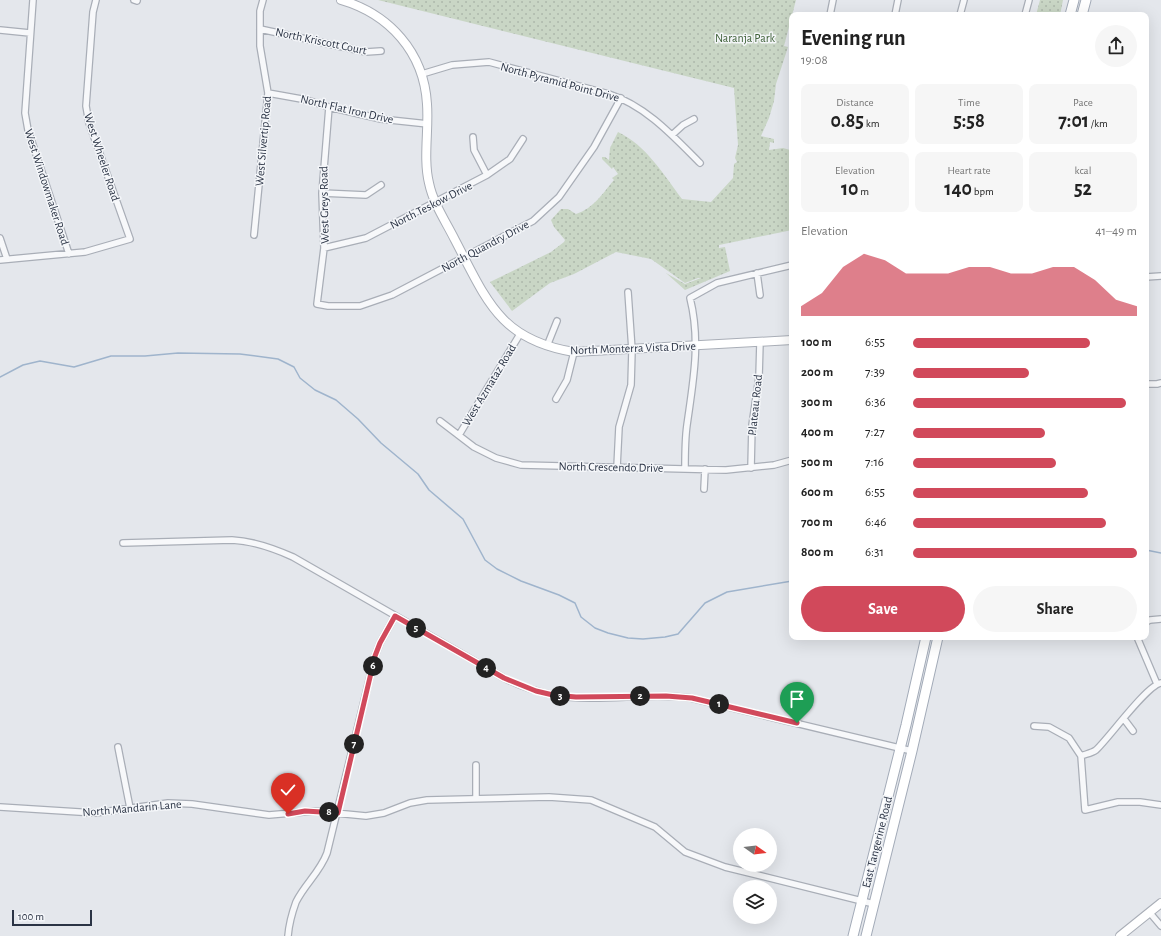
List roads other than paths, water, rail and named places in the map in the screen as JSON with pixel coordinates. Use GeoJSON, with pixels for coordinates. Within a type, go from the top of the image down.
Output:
{"type":"FeatureCollection","features":[{"type":"Feature","properties":{"kind":"main road"},"geometry":{"type":"LineString","coordinates":[[1071,12],[1074,0]]}},
{"type":"Feature","properties":{"kind":"main road"},"geometry":{"type":"LineString","coordinates":[[1083,12],[1086,0]]}},
{"type":"Feature","properties":{"kind":"main road","name":"East Tangerine Road"},"geometry":{"type":"LineString","coordinates":[[853,936],[925,640]]}},
{"type":"Feature","properties":{"kind":"main road","name":"East Tangerine Road"},"geometry":{"type":"LineString","coordinates":[[866,936],[912,751],[937,640]]}},
{"type":"Feature","properties":{"kind":"street","name":"West Windowmaker Road"},"geometry":{"type":"LineString","coordinates":[[33,0],[25,113],[27,125],[69,254]]}},
{"type":"Feature","properties":{"kind":"street","name":"West Wheeler Road"},"geometry":{"type":"LineString","coordinates":[[69,254],[86,252],[130,240],[89,123],[86,106],[93,12],[96,0]]}},
{"type":"Feature","properties":{"kind":"street","name":"West Silvertip Road"},"geometry":{"type":"LineString","coordinates":[[254,235],[268,93],[260,46],[260,11],[263,0]]}},
{"type":"Feature","properties":{"kind":"street","name":"North Monterra Vista Drive"},"geometry":{"type":"LineString","coordinates":[[341,0],[369,11],[392,28],[407,46],[422,74],[427,104],[427,173],[429,184],[436,202],[482,292],[491,306],[520,334],[547,346],[574,352],[789,340]]}},
{"type":"Feature","properties":{"kind":"street"},"geometry":{"type":"LineString","coordinates":[[831,12],[833,0]]}},
{"type":"Feature","properties":{"kind":"street"},"geometry":{"type":"LineString","coordinates":[[896,12],[898,0]]}},
{"type":"Feature","properties":{"kind":"street"},"geometry":{"type":"LineString","coordinates":[[961,12],[964,0]]}},
{"type":"Feature","properties":{"kind":"street"},"geometry":{"type":"LineString","coordinates":[[1026,12],[1029,0]]}},
{"type":"Feature","properties":{"kind":"street","name":"North Kriscott Court"},"geometry":{"type":"LineString","coordinates":[[260,29],[366,52],[381,51]]}},
{"type":"Feature","properties":{"kind":"street"},"geometry":{"type":"LineString","coordinates":[[0,30],[30,33]]}},
{"type":"Feature","properties":{"kind":"street","name":"North Pyramid Point Drive"},"geometry":{"type":"LineString","coordinates":[[422,74],[452,66],[489,62],[621,98],[640,108],[672,135],[700,163]]}},
{"type":"Feature","properties":{"kind":"street","name":"North Flat Iron Drive"},"geometry":{"type":"LineString","coordinates":[[268,93],[307,100],[381,119],[428,124]]}},
{"type":"Feature","properties":{"kind":"street","name":"North Quandry Drive"},"geometry":{"type":"LineString","coordinates":[[317,304],[328,306],[360,306],[392,295],[533,221],[559,197],[594,147],[621,98]]}},
{"type":"Feature","properties":{"kind":"street","name":"West Greys Road"},"geometry":{"type":"LineString","coordinates":[[317,304],[324,248],[322,192],[329,106]]}},
{"type":"Feature","properties":{"kind":"street"},"geometry":{"type":"LineString","coordinates":[[672,135],[683,125],[694,119]]}},
{"type":"Feature","properties":{"kind":"street"},"geometry":{"type":"LineString","coordinates":[[473,137],[474,150],[487,176]]}},
{"type":"Feature","properties":{"kind":"street","name":"North Teskow Drive"},"geometry":{"type":"LineString","coordinates":[[324,248],[366,238],[487,176],[510,159],[523,139]]}},
{"type":"Feature","properties":{"kind":"street"},"geometry":{"type":"LineString","coordinates":[[322,192],[366,195],[380,185]]}},
{"type":"Feature","properties":{"kind":"street"},"geometry":{"type":"LineString","coordinates":[[0,238],[7,259]]}},
{"type":"Feature","properties":{"kind":"street"},"geometry":{"type":"LineString","coordinates":[[0,260],[69,254]]}},
{"type":"Feature","properties":{"kind":"street"},"geometry":{"type":"LineString","coordinates":[[685,468],[687,427],[694,378],[696,345],[693,312],[690,298],[717,283],[789,266]]}},
{"type":"Feature","properties":{"kind":"street"},"geometry":{"type":"LineString","coordinates":[[757,273],[760,295]]}},
{"type":"Feature","properties":{"kind":"street"},"geometry":{"type":"LineString","coordinates":[[1149,277],[1161,276]]}},
{"type":"Feature","properties":{"kind":"street"},"geometry":{"type":"LineString","coordinates":[[617,467],[619,427],[631,385],[632,350],[628,292]]}},
{"type":"Feature","properties":{"kind":"street"},"geometry":{"type":"LineString","coordinates":[[547,346],[557,321]]}},
{"type":"Feature","properties":{"kind":"street","name":"West Azmataz Road"},"geometry":{"type":"LineString","coordinates":[[459,435],[520,334]]}},
{"type":"Feature","properties":{"kind":"street","name":"Plateau Road"},"geometry":{"type":"LineString","coordinates":[[751,468],[752,425],[759,377],[760,342]]}},
{"type":"Feature","properties":{"kind":"street"},"geometry":{"type":"LineString","coordinates":[[556,399],[567,380],[574,352]]}},
{"type":"Feature","properties":{"kind":"street"},"geometry":{"type":"LineString","coordinates":[[1149,384],[1161,383]]}},
{"type":"Feature","properties":{"kind":"street","name":"North Crescendo Drive"},"geometry":{"type":"LineString","coordinates":[[440,421],[474,447],[496,458],[521,465],[726,470],[774,465],[789,461]]}},
{"type":"Feature","properties":{"kind":"street"},"geometry":{"type":"LineString","coordinates":[[704,488],[705,469]]}},
{"type":"Feature","properties":{"kind":"street"},"geometry":{"type":"LineString","coordinates":[[123,543],[232,540],[264,545],[293,557],[504,678],[536,691],[553,695],[576,697],[666,696],[692,698],[912,751]]}},
{"type":"Feature","properties":{"kind":"street"},"geometry":{"type":"LineString","coordinates":[[288,936],[292,914],[297,901],[325,858],[338,813],[375,656],[380,643],[395,616]]}},
{"type":"Feature","properties":{"kind":"street"},"geometry":{"type":"LineString","coordinates":[[1149,620],[1161,619]]}},
{"type":"Feature","properties":{"kind":"street"},"geometry":{"type":"LineString","coordinates":[[1081,756],[1095,751],[1144,696],[1159,684],[1138,640]]}},
{"type":"Feature","properties":{"kind":"street"},"geometry":{"type":"LineString","coordinates":[[1124,719],[1133,731]]}},
{"type":"Feature","properties":{"kind":"street"},"geometry":{"type":"LineString","coordinates":[[1034,726],[1049,727],[1069,738],[1081,756],[1085,810],[1118,802],[1140,802],[1161,805]]}},
{"type":"Feature","properties":{"kind":"street"},"geometry":{"type":"LineString","coordinates":[[118,747],[130,808]]}},
{"type":"Feature","properties":{"kind":"street"},"geometry":{"type":"LineString","coordinates":[[476,765],[476,799]]}},
{"type":"Feature","properties":{"kind":"street","name":"North Mandarin Lane"},"geometry":{"type":"LineString","coordinates":[[0,807],[83,813],[109,812],[168,804],[192,804],[270,815],[305,811],[371,816],[419,801],[549,797],[591,800],[654,827],[685,852],[708,861],[874,904]]}},
{"type":"Feature","properties":{"kind":"street"},"geometry":{"type":"LineString","coordinates":[[1120,936],[1161,903]]}},
{"type":"Feature","properties":{"kind":"street"},"geometry":{"type":"LineString","coordinates":[[1150,913],[1161,926]]}},
{"type":"Feature","properties":{"kind":"waterway"},"geometry":{"type":"LineString","coordinates":[[0,377],[23,365],[40,361],[74,367],[111,356],[145,356],[178,353],[240,354],[278,359],[294,367],[300,378],[315,390],[336,400],[358,419],[381,443],[418,474],[429,490],[463,519],[485,560],[497,569],[521,581],[559,595],[575,603],[581,617],[595,628],[608,633],[628,638],[643,639],[678,634],[705,603],[727,592],[789,582]]}},
{"type":"Feature","properties":{"kind":"waterway"},"geometry":{"type":"LineString","coordinates":[[1149,551],[1161,553]]}},
{"type":"Feature","properties":{"kind":"park label","name":"Naranja Park"},"geometry":{"type":"Point","coordinates":[745,38]}}]}
